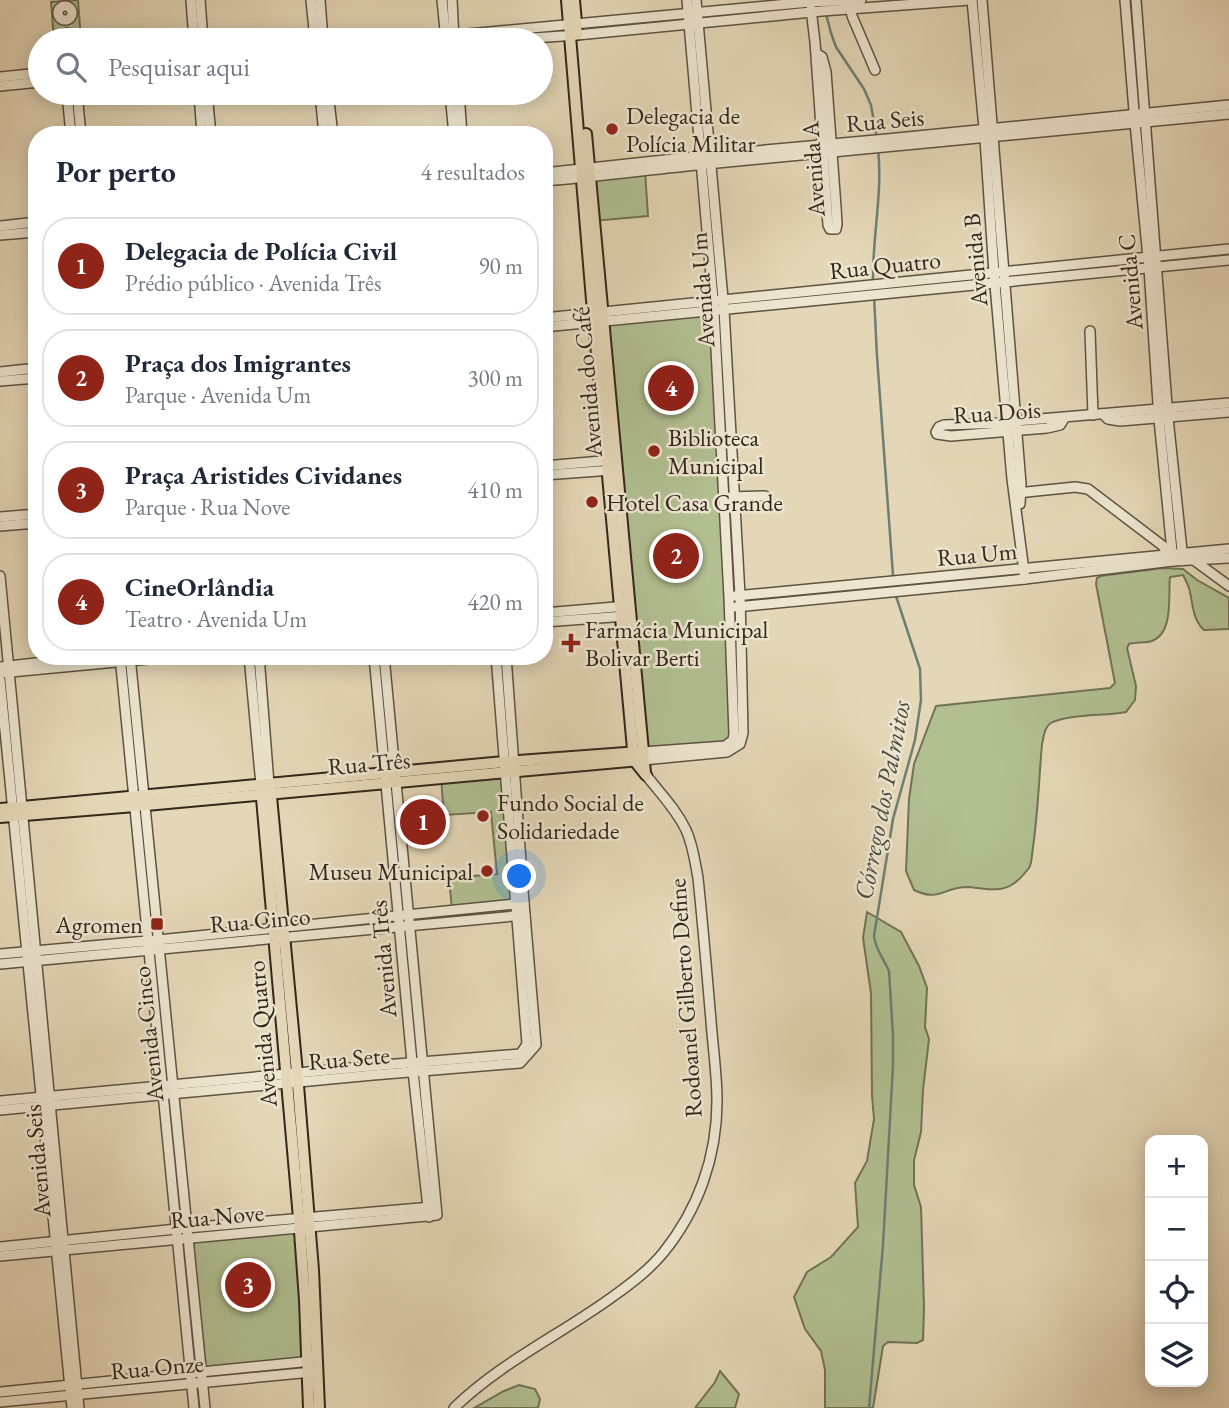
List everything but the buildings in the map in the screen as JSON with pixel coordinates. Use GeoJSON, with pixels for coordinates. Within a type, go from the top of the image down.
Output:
{"type":"FeatureCollection","features":[{"type":"Feature","properties":{"kind":"main road","name":"Avenida do Café"},"geometry":{"type":"LineString","coordinates":[[567,0],[573,30],[638,756]]}},
{"type":"Feature","properties":{"kind":"main road","name":"Avenida do Café"},"geometry":{"type":"LineString","coordinates":[[573,30],[574,0]]}},
{"type":"Feature","properties":{"kind":"main road","name":"Rua Três"},"geometry":{"type":"LineString","coordinates":[[0,809],[18,811],[140,801],[638,756]]}},
{"type":"Feature","properties":{"kind":"main road","name":"Rodoanel Gilberto Define"},"geometry":{"type":"LineString","coordinates":[[638,756],[646,775]]}},
{"type":"Feature","properties":{"kind":"main road","name":"Avenida Quatro"},"geometry":{"type":"LineString","coordinates":[[266,789],[304,1223],[312,1366],[318,1408]]}},
{"type":"Feature","properties":{"kind":"main road","name":"Rua Três"},"geometry":{"type":"LineString","coordinates":[[0,817],[18,811]]}},
{"type":"Feature","properties":{"kind":"main road","name":"Avenida Quatro"},"geometry":{"type":"LineString","coordinates":[[309,1408],[312,1366]]}},
{"type":"Feature","properties":{"kind":"street"},"geometry":{"type":"LineString","coordinates":[[191,0],[193,28]]}},
{"type":"Feature","properties":{"kind":"street"},"geometry":{"type":"LineString","coordinates":[[200,0],[202,28]]}},
{"type":"Feature","properties":{"kind":"street"},"geometry":{"type":"LineString","coordinates":[[311,0],[314,28]]}},
{"type":"Feature","properties":{"kind":"street"},"geometry":{"type":"LineString","coordinates":[[320,0],[322,28]]}},
{"type":"Feature","properties":{"kind":"street"},"geometry":{"type":"LineString","coordinates":[[442,0],[448,28]]}},
{"type":"Feature","properties":{"kind":"street"},"geometry":{"type":"LineString","coordinates":[[451,28],[452,0]]}},
{"type":"Feature","properties":{"kind":"street","name":"Avenida Um"},"geometry":{"type":"LineString","coordinates":[[687,0],[693,18],[719,305],[734,496],[734,596]]}},
{"type":"Feature","properties":{"kind":"street","name":"Avenida Um"},"geometry":{"type":"LineString","coordinates":[[693,18],[696,0]]}},
{"type":"Feature","properties":{"kind":"street"},"geometry":{"type":"LineString","coordinates":[[553,31],[814,5],[836,6],[861,0]]}},
{"type":"Feature","properties":{"kind":"street"},"geometry":{"type":"LineString","coordinates":[[850,3],[971,0]]}},
{"type":"Feature","properties":{"kind":"street","name":"Avenida B"},"geometry":{"type":"LineString","coordinates":[[971,0],[989,134]]}},
{"type":"Feature","properties":{"kind":"street","name":"Avenida B"},"geometry":{"type":"LineString","coordinates":[[982,0],[999,277],[1025,574]]}},
{"type":"Feature","properties":{"kind":"street","name":"Avenida C"},"geometry":{"type":"LineString","coordinates":[[1125,0],[1134,119],[1148,212]]}},
{"type":"Feature","properties":{"kind":"street","name":"Avenida C"},"geometry":{"type":"LineString","coordinates":[[1136,0],[1163,413],[1179,557]]}},
{"type":"Feature","properties":{"kind":"street"},"geometry":{"type":"LineString","coordinates":[[850,3],[875,70]]}},
{"type":"Feature","properties":{"kind":"street","name":"Avenida A"},"geometry":{"type":"LineString","coordinates":[[814,5],[816,53],[822,57],[825,65],[828,226],[836,229],[827,149]]}},
{"type":"Feature","properties":{"kind":"street"},"geometry":{"type":"LineString","coordinates":[[65,28],[66,20]]}},
{"type":"Feature","properties":{"kind":"street"},"geometry":{"type":"LineString","coordinates":[[553,33],[573,30]]}},
{"type":"Feature","properties":{"kind":"street"},"geometry":{"type":"LineString","coordinates":[[0,77],[28,74]]}},
{"type":"Feature","properties":{"kind":"street"},"geometry":{"type":"LineString","coordinates":[[0,86],[28,83]]}},
{"type":"Feature","properties":{"kind":"street"},"geometry":{"type":"LineString","coordinates":[[68,105],[70,126]]}},
{"type":"Feature","properties":{"kind":"street"},"geometry":{"type":"LineString","coordinates":[[78,105],[80,126]]}},
{"type":"Feature","properties":{"kind":"street"},"geometry":{"type":"LineString","coordinates":[[200,105],[201,126]]}},
{"type":"Feature","properties":{"kind":"street"},"geometry":{"type":"LineString","coordinates":[[209,105],[210,126]]}},
{"type":"Feature","properties":{"kind":"street"},"geometry":{"type":"LineString","coordinates":[[321,105],[323,126]]}},
{"type":"Feature","properties":{"kind":"street"},"geometry":{"type":"LineString","coordinates":[[329,105],[331,126]]}},
{"type":"Feature","properties":{"kind":"street"},"geometry":{"type":"LineString","coordinates":[[451,105],[453,126]]}},
{"type":"Feature","properties":{"kind":"street"},"geometry":{"type":"LineString","coordinates":[[460,105],[462,126]]}},
{"type":"Feature","properties":{"kind":"street","name":"Rua Seis"},"geometry":{"type":"LineString","coordinates":[[1145,118],[1229,105]]}},
{"type":"Feature","properties":{"kind":"street","name":"Rua Seis"},"geometry":{"type":"LineString","coordinates":[[553,179],[585,173],[706,160],[1145,118],[1229,114]]}},
{"type":"Feature","properties":{"kind":"street","name":"Rua Seis"},"geometry":{"type":"LineString","coordinates":[[553,173],[585,173]]}},
{"type":"Feature","properties":{"kind":"street"},"geometry":{"type":"LineString","coordinates":[[0,226],[28,223]]}},
{"type":"Feature","properties":{"kind":"street"},"geometry":{"type":"LineString","coordinates":[[0,236],[28,233]]}},
{"type":"Feature","properties":{"kind":"street","name":"Rua Quatro"},"geometry":{"type":"LineString","coordinates":[[553,318],[597,317],[875,290],[1229,249]]}},
{"type":"Feature","properties":{"kind":"street","name":"Rua Quatro"},"geometry":{"type":"LineString","coordinates":[[999,277],[1229,260]]}},
{"type":"Feature","properties":{"kind":"street","name":"Avenida Um"},"geometry":{"type":"LineString","coordinates":[[719,305],[723,497],[735,607],[736,742]]}},
{"type":"Feature","properties":{"kind":"street","name":"Rua Quatro"},"geometry":{"type":"LineString","coordinates":[[553,325],[597,317]]}},
{"type":"Feature","properties":{"kind":"street"},"geometry":{"type":"LineString","coordinates":[[1090,331],[1098,414]]}},
{"type":"Feature","properties":{"kind":"street"},"geometry":{"type":"LineString","coordinates":[[0,372],[28,369]]}},
{"type":"Feature","properties":{"kind":"street"},"geometry":{"type":"LineString","coordinates":[[0,381],[28,379]]}},
{"type":"Feature","properties":{"kind":"street","name":"Rua Dois"},"geometry":{"type":"LineString","coordinates":[[1012,427],[951,436],[936,432],[939,426],[944,425],[1056,427],[1065,417],[1098,414],[1120,421],[1229,403]]}},
{"type":"Feature","properties":{"kind":"street","name":"Rua Dois"},"geometry":{"type":"LineString","coordinates":[[1163,413],[1229,412]]}},
{"type":"Feature","properties":{"kind":"street"},"geometry":{"type":"LineString","coordinates":[[553,466],[611,465]]}},
{"type":"Feature","properties":{"kind":"street"},"geometry":{"type":"LineString","coordinates":[[553,474],[611,465]]}},
{"type":"Feature","properties":{"kind":"street"},"geometry":{"type":"LineString","coordinates":[[1018,493],[1075,487],[1088,489],[1163,546],[1229,586]]}},
{"type":"Feature","properties":{"kind":"street"},"geometry":{"type":"LineString","coordinates":[[723,497],[765,496]]}},
{"type":"Feature","properties":{"kind":"street"},"geometry":{"type":"LineString","coordinates":[[0,517],[28,515]]}},
{"type":"Feature","properties":{"kind":"street"},"geometry":{"type":"LineString","coordinates":[[0,526],[28,524]]}},
{"type":"Feature","properties":{"kind":"street","name":"Rua Um"},"geometry":{"type":"LineString","coordinates":[[734,596],[892,587],[909,591],[1229,549]]}},
{"type":"Feature","properties":{"kind":"street","name":"Rua Um"},"geometry":{"type":"LineString","coordinates":[[1179,557],[1229,558]]}},
{"type":"Feature","properties":{"kind":"street","name":"Rua Um"},"geometry":{"type":"LineString","coordinates":[[735,607],[892,587],[909,580],[1025,574]]}},
{"type":"Feature","properties":{"kind":"street","name":"Avenida Seis"},"geometry":{"type":"LineString","coordinates":[[0,576],[5,670],[31,956],[74,1390],[79,1408]]}},
{"type":"Feature","properties":{"kind":"street"},"geometry":{"type":"LineString","coordinates":[[553,613],[624,611]]}},
{"type":"Feature","properties":{"kind":"street"},"geometry":{"type":"LineString","coordinates":[[553,621],[624,611]]}},
{"type":"Feature","properties":{"kind":"street"},"geometry":{"type":"LineString","coordinates":[[5,670],[38,665]]}},
{"type":"Feature","properties":{"kind":"street"},"geometry":{"type":"LineString","coordinates":[[5,670],[60,665]]}},
{"type":"Feature","properties":{"kind":"street","name":"Avenida Cinco"},"geometry":{"type":"LineString","coordinates":[[127,665],[168,1090],[188,1233],[205,1408]]}},
{"type":"Feature","properties":{"kind":"street","name":"Avenida Quatro"},"geometry":{"type":"LineString","coordinates":[[250,665],[266,789]]}},
{"type":"Feature","properties":{"kind":"street","name":"Avenida Quatro"},"geometry":{"type":"LineString","coordinates":[[259,665],[266,789]]}},
{"type":"Feature","properties":{"kind":"street","name":"Avenida Três"},"geometry":{"type":"LineString","coordinates":[[375,665],[409,915],[405,926],[412,1067],[433,1211]]}},
{"type":"Feature","properties":{"kind":"street","name":"Avenida Três"},"geometry":{"type":"LineString","coordinates":[[384,665],[398,916],[405,926],[423,1066],[433,1211]]}},
{"type":"Feature","properties":{"kind":"street"},"geometry":{"type":"LineString","coordinates":[[497,665],[509,766],[520,915]]}},
{"type":"Feature","properties":{"kind":"street"},"geometry":{"type":"LineString","coordinates":[[506,665],[509,766]]}},
{"type":"Feature","properties":{"kind":"street","name":"Avenida Seis"},"geometry":{"type":"LineString","coordinates":[[0,680],[18,811]]}},
{"type":"Feature","properties":{"kind":"street","name":"Rua Três"},"geometry":{"type":"LineString","coordinates":[[638,756],[727,752],[736,742]]}},
{"type":"Feature","properties":{"kind":"street","name":"Rodoanel Gilberto Define"},"geometry":{"type":"LineString","coordinates":[[454,1408],[491,1376],[614,1296],[662,1255],[691,1211],[709,1166],[716,1126],[717,1084],[695,858],[687,831],[646,775]]}},
{"type":"Feature","properties":{"kind":"street","name":"Rua Cinco"},"geometry":{"type":"LineString","coordinates":[[279,933],[398,916],[519,903]]}},
{"type":"Feature","properties":{"kind":"street","name":"Rua Cinco"},"geometry":{"type":"LineString","coordinates":[[0,954],[31,956],[231,937],[405,926],[520,915]]}},
{"type":"Feature","properties":{"kind":"street","name":"Rua Sete"},"geometry":{"type":"LineString","coordinates":[[0,1101],[46,1101],[495,1060],[520,1063],[527,1051],[527,1044],[520,915]]}},
{"type":"Feature","properties":{"kind":"street","name":"Rua Cinco"},"geometry":{"type":"LineString","coordinates":[[0,964],[31,956]]}},
{"type":"Feature","properties":{"kind":"street","name":"Rua Sete"},"geometry":{"type":"LineString","coordinates":[[0,1110],[46,1101]]}},
{"type":"Feature","properties":{"kind":"street","name":"Avenida Cinco"},"geometry":{"type":"LineString","coordinates":[[174,1146],[177,1234],[194,1408]]}},
{"type":"Feature","properties":{"kind":"street","name":"Rua Nove"},"geometry":{"type":"LineString","coordinates":[[0,1247],[60,1245],[433,1211]]}},
{"type":"Feature","properties":{"kind":"street","name":"Rua Nove"},"geometry":{"type":"LineString","coordinates":[[0,1256],[60,1245]]}},
{"type":"Feature","properties":{"kind":"street","name":"Rua Onze"},"geometry":{"type":"LineString","coordinates":[[0,1402],[74,1390],[312,1366]]}},
{"type":"Feature","properties":{"kind":"street","name":"Avenida Seis"},"geometry":{"type":"LineString","coordinates":[[72,1408],[74,1390]]}},
{"type":"Feature","properties":{"kind":"street","name":"Rua Onze"},"geometry":{"type":"LineString","coordinates":[[0,1392],[74,1390]]}},
{"type":"Feature","properties":{"kind":"green space"},"geometry":{"type":"Polygon","coordinates":[[[78,0],[80,28],[53,28],[51,2],[78,0]]]}},
{"type":"Feature","properties":{"kind":"green space"},"geometry":{"type":"Polygon","coordinates":[[[645,171],[648,216],[593,221],[590,178],[645,171]]]}},
{"type":"Feature","properties":{"kind":"green space"},"geometry":{"type":"Polygon","coordinates":[[[712,314],[729,596],[731,742],[643,750],[608,324],[712,314]]]}},
{"type":"Feature","properties":{"kind":"green space"},"geometry":{"type":"Polygon","coordinates":[[[1163,568],[1183,569],[1229,598],[1229,629],[1204,630],[1196,617],[1183,575],[1170,577],[1164,630],[1152,641],[1129,644],[1127,648],[1136,686],[1135,700],[1126,712],[1058,720],[1051,723],[1046,730],[1042,744],[1032,858],[1027,870],[1015,883],[1002,889],[966,887],[935,895],[914,890],[906,871],[909,799],[914,764],[936,706],[1110,688],[1115,683],[1097,578],[1163,568]]]}},
{"type":"Feature","properties":{"kind":"green space"},"geometry":{"type":"Polygon","coordinates":[[[505,772],[515,904],[452,910],[449,878],[497,874],[491,812],[444,815],[441,778],[505,772]]]}},
{"type":"Feature","properties":{"kind":"green space"},"geometry":{"type":"Polygon","coordinates":[[[867,912],[901,932],[927,988],[925,1027],[929,1039],[921,1132],[914,1160],[914,1185],[921,1207],[923,1340],[917,1343],[888,1342],[883,1346],[873,1408],[825,1408],[825,1370],[821,1351],[805,1329],[794,1297],[807,1272],[831,1257],[858,1227],[855,1183],[867,1161],[874,1119],[871,993],[863,938],[867,912]]]}},
{"type":"Feature","properties":{"kind":"green space"},"geometry":{"type":"Polygon","coordinates":[[[300,1228],[307,1361],[201,1373],[188,1237],[300,1228]]]}},
{"type":"Feature","properties":{"kind":"green space"},"geometry":{"type":"Polygon","coordinates":[[[720,1371],[739,1394],[735,1408],[695,1408],[715,1382],[720,1371]]]}},
{"type":"Feature","properties":{"kind":"green space"},"geometry":{"type":"Polygon","coordinates":[[[519,1385],[535,1389],[540,1399],[538,1408],[474,1408],[504,1391],[519,1385]]]}},
{"type":"Feature","properties":{"kind":"waterway","name":"Córrego dos Palmitos"},"geometry":{"type":"LineString","coordinates":[[826,14],[836,47],[864,89],[871,105],[877,139]]}},
{"type":"Feature","properties":{"kind":"waterway","name":"Córrego dos Palmitos"},"geometry":{"type":"LineString","coordinates":[[873,282],[879,182],[878,149]]}},
{"type":"Feature","properties":{"kind":"waterway","name":"Córrego dos Palmitos"},"geometry":{"type":"LineString","coordinates":[[874,296],[894,589]]}},
{"type":"Feature","properties":{"kind":"waterway","name":"Córrego dos Palmitos"},"geometry":{"type":"LineString","coordinates":[[869,1408],[883,1245],[893,1065],[889,971],[874,936],[893,819],[915,740],[921,700],[920,669],[896,596]]}},
{"type":"Feature","properties":{"kind":"place","name":"Delegacia de Polícia Militar"},"geometry":{"type":"Point","coordinates":[612,129]}},
{"type":"Feature","properties":{"kind":"place","name":"CineOrlândia"},"geometry":{"type":"Point","coordinates":[671,388]}},
{"type":"Feature","properties":{"kind":"place","name":"Biblioteca Municipal"},"geometry":{"type":"Point","coordinates":[654,451]}},
{"type":"Feature","properties":{"kind":"place","name":"Hotel Casa Grande"},"geometry":{"type":"Point","coordinates":[592,502]}},
{"type":"Feature","properties":{"kind":"place","name":"Praça dos Imigrantes"},"geometry":{"type":"Point","coordinates":[676,556]}},
{"type":"Feature","properties":{"kind":"place","name":"Farmácia Municipal Bolivar Berti"},"geometry":{"type":"Point","coordinates":[571,643]}},
{"type":"Feature","properties":{"kind":"place","name":"Fundo Social de Solidariedade"},"geometry":{"type":"Point","coordinates":[483,816]}},
{"type":"Feature","properties":{"kind":"place","name":"Delegacia de Polícia Civil"},"geometry":{"type":"Point","coordinates":[423,822]}},
{"type":"Feature","properties":{"kind":"place","name":"Museu Municipal"},"geometry":{"type":"Point","coordinates":[487,871]}},
{"type":"Feature","properties":{"kind":"place","name":"Agromen"},"geometry":{"type":"Point","coordinates":[157,924]}},
{"type":"Feature","properties":{"kind":"place","name":"Praça Aristides Cividanes"},"geometry":{"type":"Point","coordinates":[248,1285]}}]}
